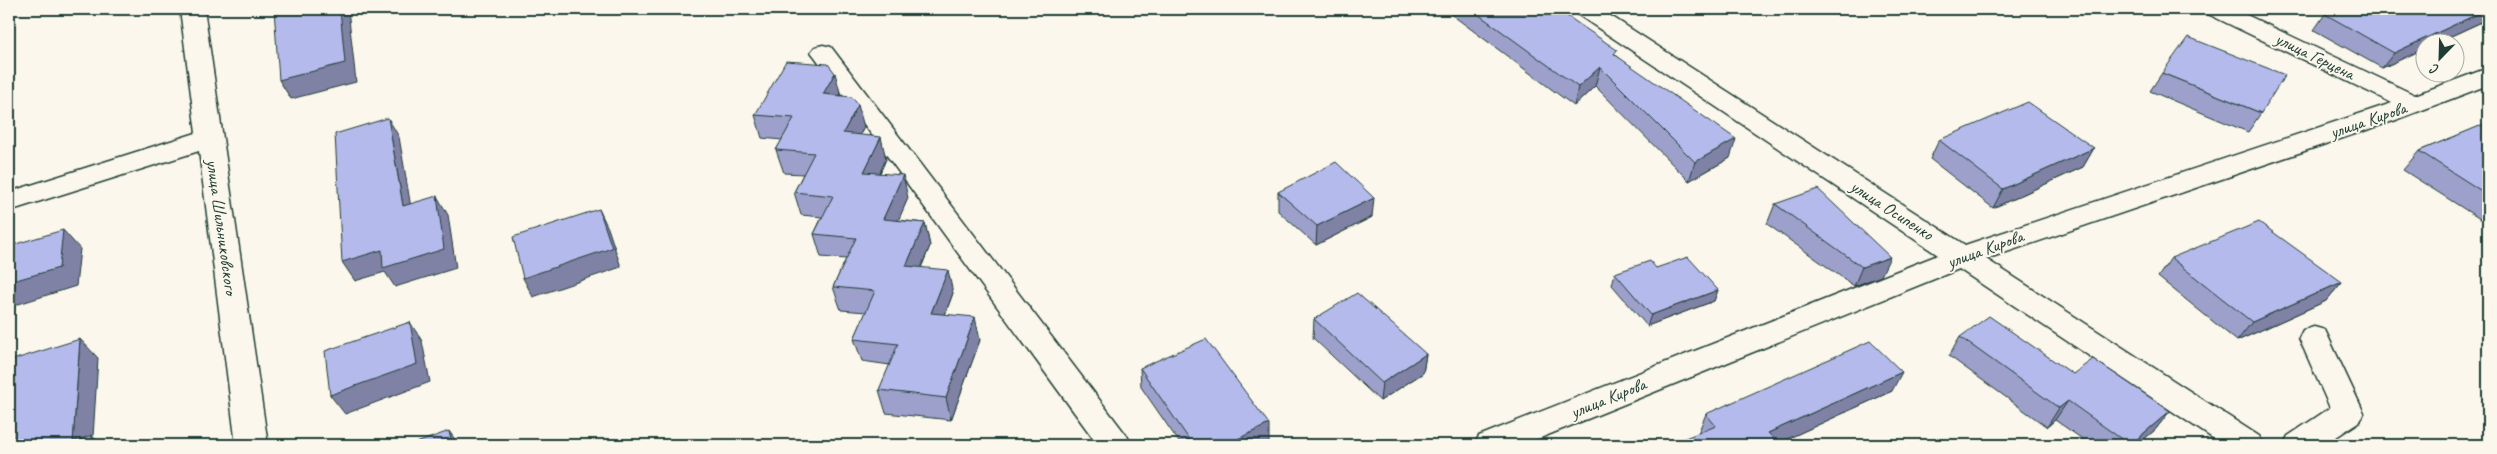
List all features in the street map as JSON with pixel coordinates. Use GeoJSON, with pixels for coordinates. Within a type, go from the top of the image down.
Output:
{"type":"FeatureCollection","features":[{"type":"Feature","properties":{"kind":"street","name":"улица Шильниковского"},"geometry":{"type":"LineString","coordinates":[[192,9],[252,445]]}},
{"type":"Feature","properties":{"kind":"street","name":"улица Осипенко"},"geometry":{"type":"LineString","coordinates":[[1585,9],[2248,445]]}},
{"type":"Feature","properties":{"kind":"street","name":"улица Герцена"},"geometry":{"type":"LineString","coordinates":[[2216,9],[2414,104]]}},
{"type":"Feature","properties":{"kind":"street"},"geometry":{"type":"LineString","coordinates":[[823,52],[1116,445]]}},
{"type":"Feature","properties":{"kind":"street","name":"улица Кирова"},"geometry":{"type":"LineString","coordinates":[[1490,445],[1963,256],[2414,104],[2488,76]]}},
{"type":"Feature","properties":{"kind":"street"},"geometry":{"type":"LineString","coordinates":[[9,202],[210,138]]}},
{"type":"Feature","properties":{"kind":"street"},"geometry":{"type":"LineString","coordinates":[[2299,445],[2348,413],[2314,338]]}},
{"type":"Feature","properties":{"kind":"building"},"geometry":{"type":"Polygon","coordinates":[[[274,9],[340,9],[345,63],[279,80],[274,9]]]}},
{"type":"Feature","properties":{"kind":"building"},"geometry":{"type":"Polygon","coordinates":[[[1471,9],[1557,9],[1617,50],[1614,54],[1736,139],[1695,162],[1600,67],[1578,87],[1471,9]]]}},
{"type":"Feature","properties":{"kind":"building"},"geometry":{"type":"Polygon","coordinates":[[[2341,9],[2488,9],[2439,32],[2414,32],[2414,44],[2394,53],[2325,14],[2341,9]]]}},
{"type":"Feature","properties":{"kind":"building"},"geometry":{"type":"Polygon","coordinates":[[[2188,37],[2285,75],[2261,113],[2162,73],[2188,37]]]}},
{"type":"Feature","properties":{"kind":"building"},"geometry":{"type":"Polygon","coordinates":[[[786,61],[828,64],[835,73],[823,94],[852,97],[858,105],[843,133],[881,137],[864,172],[903,175],[883,219],[925,223],[906,266],[948,270],[931,313],[975,317],[946,398],[879,390],[898,344],[854,339],[875,291],[833,287],[856,238],[814,234],[833,196],[794,192],[814,153],[776,150],[794,118],[755,115],[786,61]]]}},
{"type":"Feature","properties":{"kind":"building"},"geometry":{"type":"Polygon","coordinates":[[[2028,102],[2094,148],[2003,189],[1939,140],[2028,102]]]}},
{"type":"Feature","properties":{"kind":"building"},"geometry":{"type":"Polygon","coordinates":[[[388,118],[403,206],[437,196],[444,249],[383,268],[382,250],[342,262],[335,134],[388,118]]]}},
{"type":"Feature","properties":{"kind":"building"},"geometry":{"type":"Polygon","coordinates":[[[2487,123],[2488,195],[2419,151],[2487,123]]]}},
{"type":"Feature","properties":{"kind":"building"},"geometry":{"type":"Polygon","coordinates":[[[1336,162],[1374,198],[1317,226],[1278,192],[1336,162]]]}},
{"type":"Feature","properties":{"kind":"building"},"geometry":{"type":"Polygon","coordinates":[[[1818,189],[1890,257],[1862,267],[1775,204],[1818,189]]]}},
{"type":"Feature","properties":{"kind":"building"},"geometry":{"type":"Polygon","coordinates":[[[599,209],[612,248],[523,278],[513,237],[599,209]]]}},
{"type":"Feature","properties":{"kind":"building"},"geometry":{"type":"Polygon","coordinates":[[[2259,222],[2342,282],[2252,322],[2171,258],[2259,222]]]}},
{"type":"Feature","properties":{"kind":"building"},"geometry":{"type":"Polygon","coordinates":[[[63,230],[59,268],[9,282],[9,246],[63,230]]]}},
{"type":"Feature","properties":{"kind":"building"},"geometry":{"type":"Polygon","coordinates":[[[1688,257],[1718,290],[1651,315],[1615,273],[1650,261],[1656,268],[1688,257]]]}},
{"type":"Feature","properties":{"kind":"building"},"geometry":{"type":"Polygon","coordinates":[[[1357,293],[1426,354],[1382,383],[1314,319],[1357,293]]]}},
{"type":"Feature","properties":{"kind":"building"},"geometry":{"type":"Polygon","coordinates":[[[1989,316],[2073,374],[2093,359],[2170,411],[2130,445],[2068,401],[2059,408],[1960,337],[1989,316]]]}},
{"type":"Feature","properties":{"kind":"building"},"geometry":{"type":"Polygon","coordinates":[[[410,322],[417,364],[330,395],[325,351],[410,322]]]}},
{"type":"Feature","properties":{"kind":"building"},"geometry":{"type":"Polygon","coordinates":[[[80,339],[73,442],[92,435],[91,445],[9,445],[9,361],[80,339]]]}},
{"type":"Feature","properties":{"kind":"building"},"geometry":{"type":"Polygon","coordinates":[[[1206,339],[1269,424],[1225,445],[1193,445],[1140,368],[1206,339]]]}},
{"type":"Feature","properties":{"kind":"building"},"geometry":{"type":"Polygon","coordinates":[[[1870,341],[1902,372],[1768,433],[1780,445],[1667,445],[1716,426],[1706,414],[1870,341]]]}},
{"type":"Feature","properties":{"kind":"building"},"geometry":{"type":"Polygon","coordinates":[[[449,431],[452,445],[411,445],[449,431]]]}}]}
